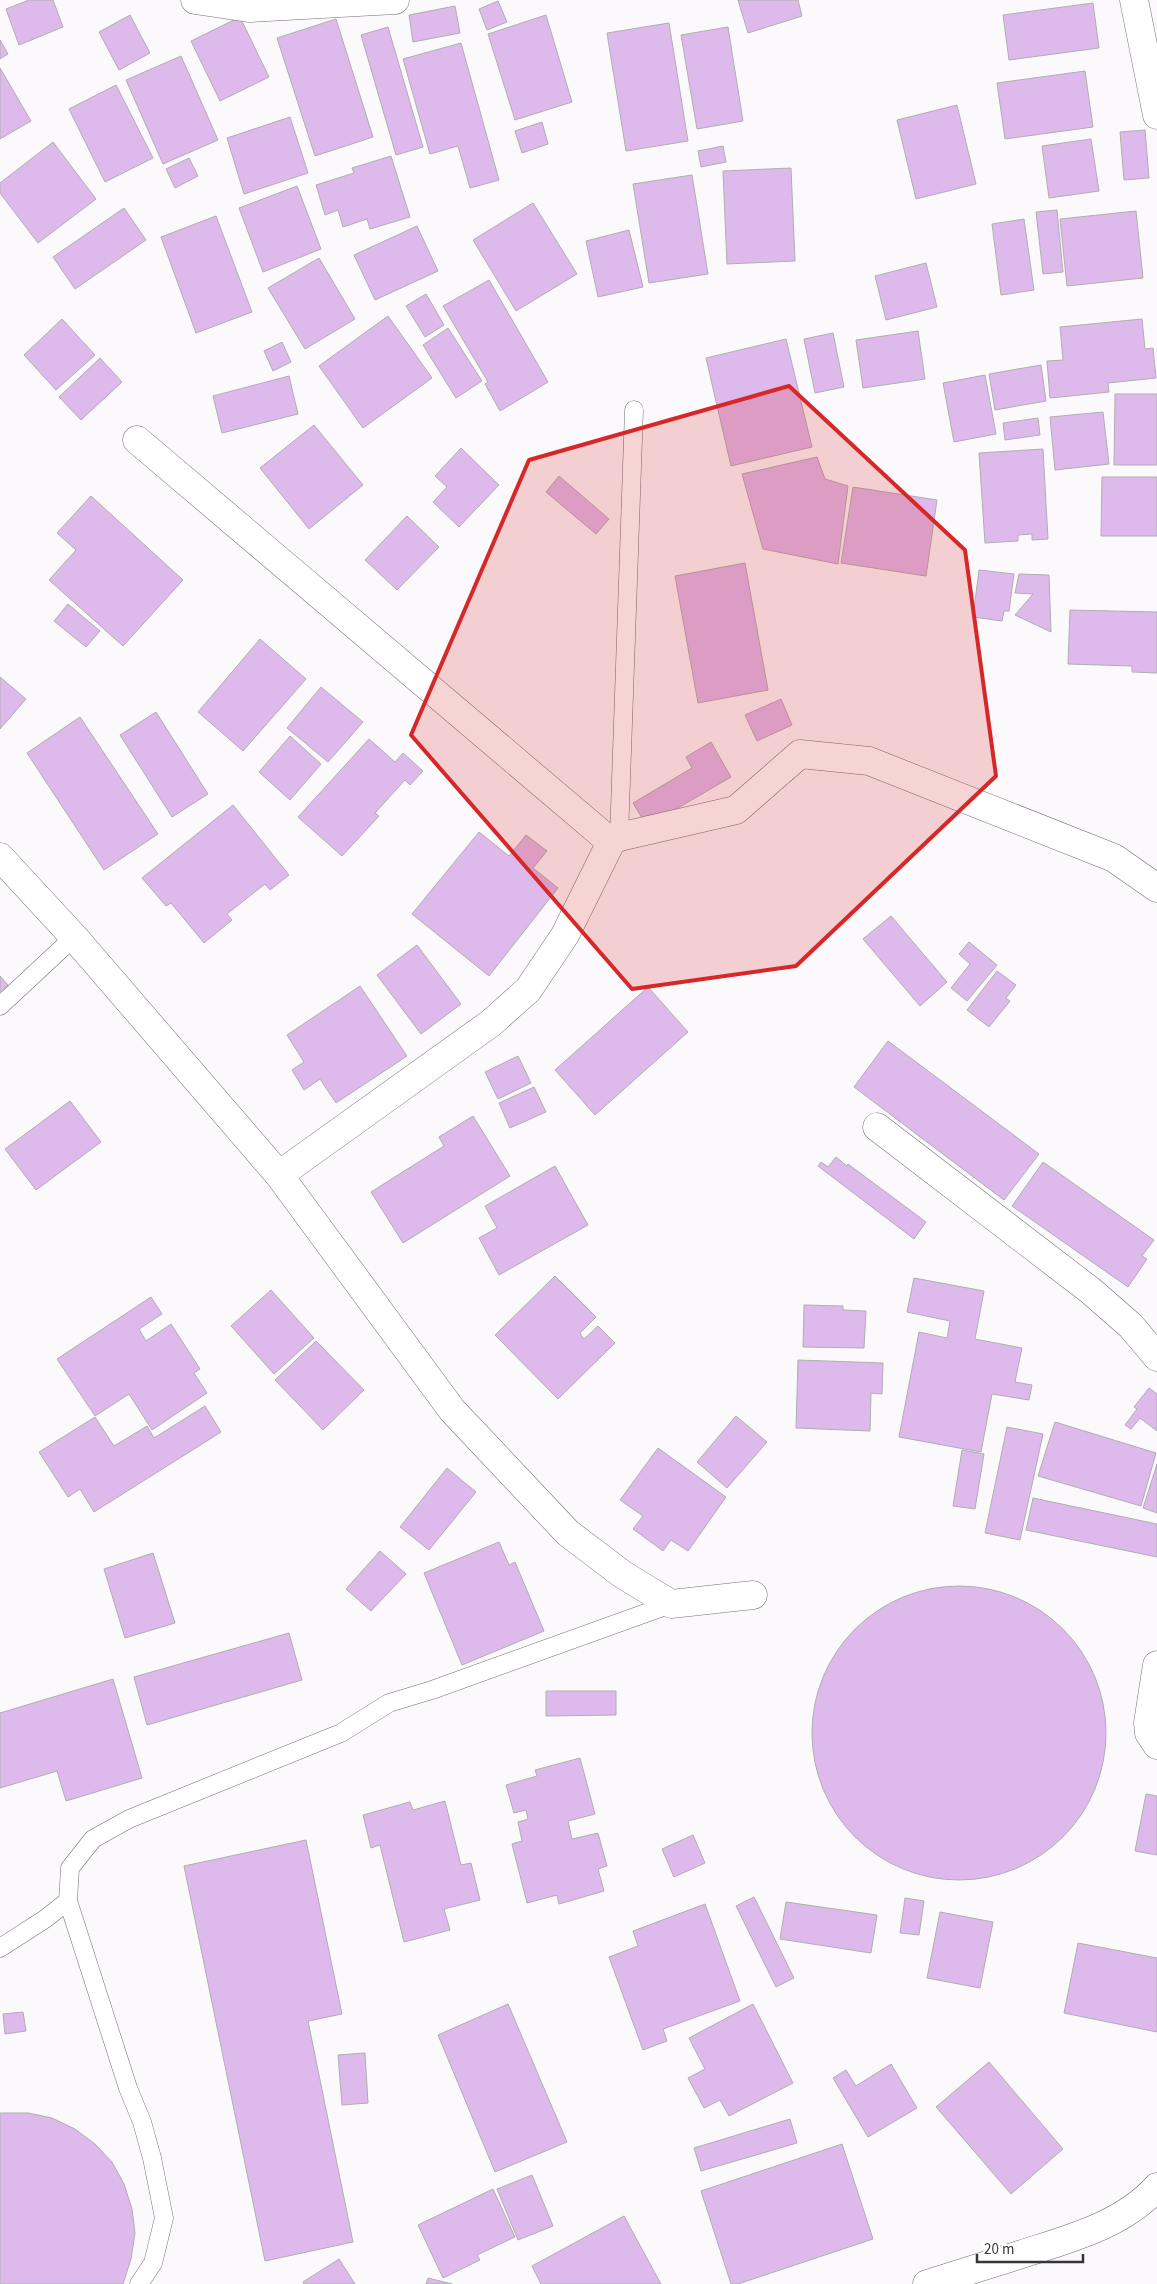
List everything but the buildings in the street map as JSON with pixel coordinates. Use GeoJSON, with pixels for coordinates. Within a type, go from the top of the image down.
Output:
{"type":"FeatureCollection","features":[{"type":"Feature","properties":{"kind":"street"},"geometry":{"type":"LineString","coordinates":[[196,0],[249,8],[395,0]]}},
{"type":"Feature","properties":{"kind":"street"},"geometry":{"type":"LineString","coordinates":[[1134,0],[1157,115]]}},
{"type":"Feature","properties":{"kind":"street"},"geometry":{"type":"LineString","coordinates":[[138,440],[615,840]]}},
{"type":"Feature","properties":{"kind":"street"},"geometry":{"type":"LineString","coordinates":[[279,1175],[491,1023],[528,990],[565,935],[615,840],[736,810],[800,754],[869,761],[878,764],[1114,858],[1157,888]]}},
{"type":"Feature","properties":{"kind":"street"},"geometry":{"type":"LineString","coordinates":[[0,857],[74,937],[279,1175],[452,1410],[568,1533],[622,1574],[671,1604],[753,1596]]}},
{"type":"Feature","properties":{"kind":"street"},"geometry":{"type":"LineString","coordinates":[[877,1127],[1091,1291],[1131,1326],[1157,1357]]}},
{"type":"Feature","properties":{"kind":"street"},"geometry":{"type":"LineString","coordinates":[[1157,1665],[1148,1724],[1149,1732],[1157,1744]]}},
{"type":"Feature","properties":{"kind":"street"},"geometry":{"type":"LineString","coordinates":[[927,2284],[1068,2239],[1116,2219],[1146,2199],[1157,2187]]}},
{"type":"Feature","properties":{"kind":"lane"},"geometry":{"type":"LineString","coordinates":[[615,840],[634,410]]}},
{"type":"Feature","properties":{"kind":"lane"},"geometry":{"type":"LineString","coordinates":[[0,1006],[74,937]]}},
{"type":"Feature","properties":{"kind":"lane"},"geometry":{"type":"LineString","coordinates":[[139,2284],[153,2263],[164,2218],[152,2158],[142,2122],[128,2088],[68,1901],[70,1868],[93,1839],[130,1819],[341,1733],[389,1703],[432,1690],[671,1604]]}},
{"type":"Feature","properties":{"kind":"lane"},"geometry":{"type":"LineString","coordinates":[[0,1948],[45,1920],[68,1901]]}},
{"type":"Feature","properties":{"kind":"highlighted area"},"geometry":{"type":"Polygon","coordinates":[[[789,386],[965,550],[996,776],[796,966],[632,989],[411,735],[529,460],[789,386]]]}}]}
